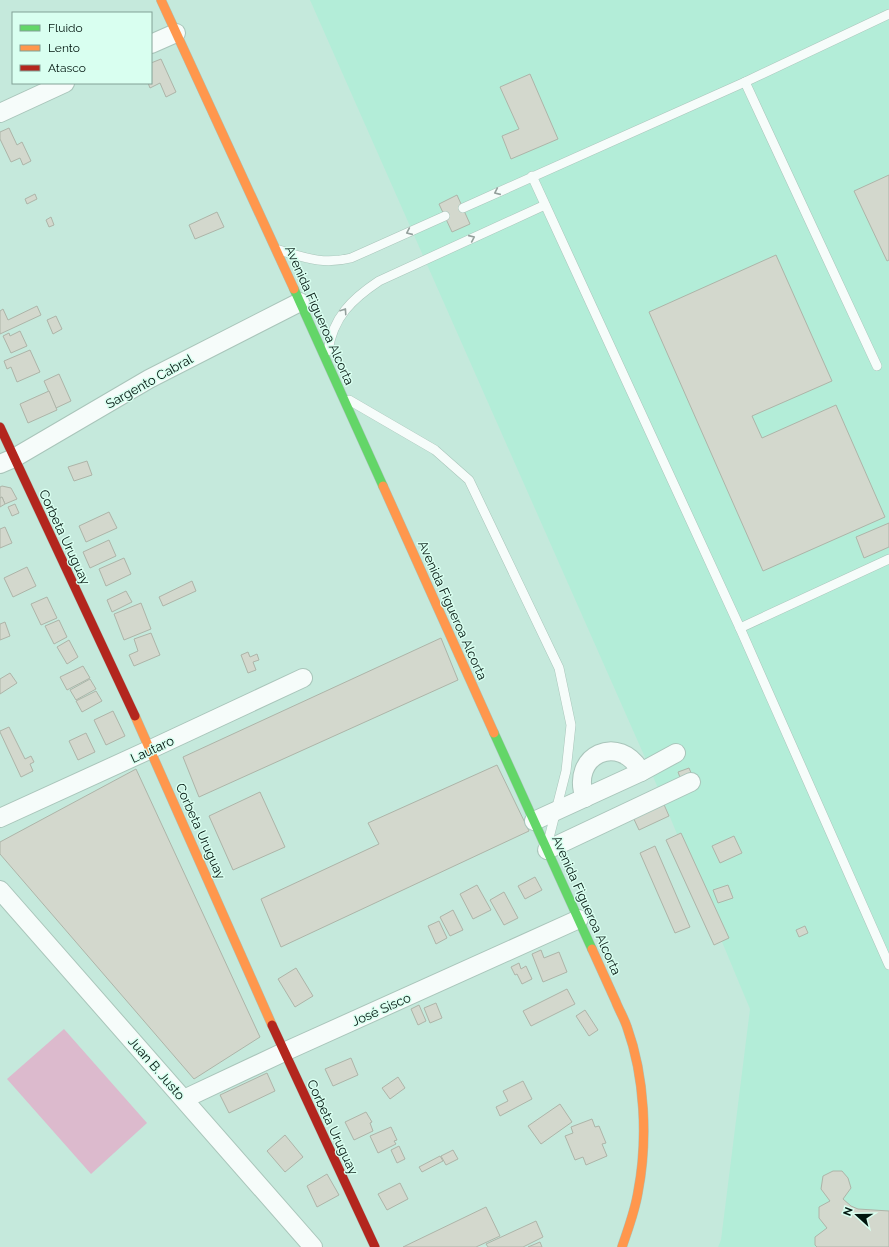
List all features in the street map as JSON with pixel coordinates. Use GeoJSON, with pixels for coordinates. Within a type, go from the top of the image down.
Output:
{"type":"FeatureCollection","features":[{"type":"Feature","properties":{"kind":"main road","name":"Avenida Figueroa Alcorta"},"geometry":{"type":"LineString","coordinates":[[161,0],[276,248],[627,1027],[635,1051],[640,1076],[644,1134],[643,1163],[637,1200],[622,1247]]}},
{"type":"Feature","properties":{"kind":"main road","name":"Corbeta Uruguay"},"geometry":{"type":"LineString","coordinates":[[0,427],[7,461],[152,750],[284,1052],[376,1247]]}},
{"type":"Feature","properties":{"kind":"street"},"geometry":{"type":"LineString","coordinates":[[152,44],[176,33]]}},
{"type":"Feature","properties":{"kind":"street"},"geometry":{"type":"LineString","coordinates":[[0,113],[63,84]]}},
{"type":"Feature","properties":{"kind":"street","name":"Sargento Cabral"},"geometry":{"type":"LineString","coordinates":[[7,461],[149,379],[300,302]]}},
{"type":"Feature","properties":{"kind":"street","name":"Lautaro"},"geometry":{"type":"LineString","coordinates":[[0,818],[152,750],[303,678]]}},
{"type":"Feature","properties":{"kind":"street"},"geometry":{"type":"LineString","coordinates":[[585,798],[581,788],[581,778],[584,768],[590,760],[599,754],[609,751],[619,752],[629,756],[636,763],[641,772]]}},
{"type":"Feature","properties":{"kind":"street"},"geometry":{"type":"LineString","coordinates":[[534,821],[641,772],[676,753]]}},
{"type":"Feature","properties":{"kind":"street"},"geometry":{"type":"LineString","coordinates":[[547,848],[691,782]]}},
{"type":"Feature","properties":{"kind":"street","name":"Juan B. Justo"},"geometry":{"type":"LineString","coordinates":[[0,890],[313,1247]]}},
{"type":"Feature","properties":{"kind":"street","name":"José Sisco"},"geometry":{"type":"LineString","coordinates":[[184,1099],[284,1052],[579,919]]}},
{"type":"Feature","properties":{"kind":"lane"},"geometry":{"type":"LineString","coordinates":[[463,208],[745,82],[889,14]]}},
{"type":"Feature","properties":{"kind":"lane"},"geometry":{"type":"LineString","coordinates":[[745,82],[877,366]]}},
{"type":"Feature","properties":{"kind":"lane"},"geometry":{"type":"LineString","coordinates":[[532,176],[740,628],[889,965]]}},
{"type":"Feature","properties":{"kind":"lane"},"geometry":{"type":"LineString","coordinates":[[326,361],[329,342],[336,324],[347,307],[363,291],[378,281],[545,205]]}},
{"type":"Feature","properties":{"kind":"lane"},"geometry":{"type":"LineString","coordinates":[[276,248],[306,259],[326,262],[340,261],[351,258],[445,216]]}},
{"type":"Feature","properties":{"kind":"lane"},"geometry":{"type":"LineString","coordinates":[[342,396],[435,450],[469,480],[559,668],[571,725],[566,771],[547,848]]}},
{"type":"Feature","properties":{"kind":"lane"},"geometry":{"type":"LineString","coordinates":[[740,628],[889,559]]}},
{"type":"Feature","properties":{"kind":"shaded area"},"geometry":{"type":"Polygon","coordinates":[[[310,0],[889,0],[889,1247],[718,1247],[721,1240],[750,1009],[647,762],[310,0]]]}},
{"type":"Feature","properties":{"kind":"shaded area"},"geometry":{"type":"Polygon","coordinates":[[[64,1029],[147,1123],[91,1174],[7,1079],[64,1029]]]}},
{"type":"Feature","properties":{"kind":"building"},"geometry":{"type":"Polygon","coordinates":[[[161,59],[176,92],[166,97],[160,83],[150,88],[148,84],[152,84],[152,63],[161,59]]]}},
{"type":"Feature","properties":{"kind":"building"},"geometry":{"type":"Polygon","coordinates":[[[530,74],[558,139],[511,159],[502,136],[519,129],[500,87],[530,74]]]}},
{"type":"Feature","properties":{"kind":"building"},"geometry":{"type":"Polygon","coordinates":[[[9,128],[17,145],[22,142],[31,161],[23,165],[20,158],[11,162],[0,139],[0,132],[9,128]]]}},
{"type":"Feature","properties":{"kind":"building"},"geometry":{"type":"Polygon","coordinates":[[[889,175],[889,260],[887,261],[854,191],[889,175]]]}},
{"type":"Feature","properties":{"kind":"building"},"geometry":{"type":"Polygon","coordinates":[[[35,194],[37,199],[27,204],[25,199],[35,194]]]}},
{"type":"Feature","properties":{"kind":"building"},"geometry":{"type":"Polygon","coordinates":[[[457,195],[470,224],[452,232],[439,204],[457,195]]]}},
{"type":"Feature","properties":{"kind":"building"},"geometry":{"type":"Polygon","coordinates":[[[217,212],[224,227],[195,239],[189,225],[217,212]]]}},
{"type":"Feature","properties":{"kind":"building"},"geometry":{"type":"Polygon","coordinates":[[[51,217],[54,225],[49,227],[46,220],[51,217]]]}},
{"type":"Feature","properties":{"kind":"building"},"geometry":{"type":"Polygon","coordinates":[[[776,255],[832,381],[752,416],[762,438],[836,405],[885,517],[763,571],[649,312],[776,255]]]}},
{"type":"Feature","properties":{"kind":"building"},"geometry":{"type":"Polygon","coordinates":[[[37,306],[41,315],[0,334],[0,311],[3,309],[8,320],[37,306]]]}},
{"type":"Feature","properties":{"kind":"building"},"geometry":{"type":"Polygon","coordinates":[[[56,316],[62,329],[53,334],[47,320],[56,316]]]}},
{"type":"Feature","properties":{"kind":"building"},"geometry":{"type":"Polygon","coordinates":[[[20,331],[27,346],[11,353],[3,336],[9,333],[10,336],[20,331]]]}},
{"type":"Feature","properties":{"kind":"building"},"geometry":{"type":"Polygon","coordinates":[[[30,350],[40,372],[17,382],[11,367],[7,369],[4,361],[30,350]]]}},
{"type":"Feature","properties":{"kind":"building"},"geometry":{"type":"Polygon","coordinates":[[[59,374],[71,401],[56,408],[44,381],[59,374]]]}},
{"type":"Feature","properties":{"kind":"building"},"geometry":{"type":"Polygon","coordinates":[[[49,391],[57,410],[28,423],[20,404],[49,391]]]}},
{"type":"Feature","properties":{"kind":"building"},"geometry":{"type":"Polygon","coordinates":[[[87,461],[92,475],[74,481],[68,467],[87,461]]]}},
{"type":"Feature","properties":{"kind":"building"},"geometry":{"type":"Polygon","coordinates":[[[0,487],[11,488],[17,499],[5,504],[2,497],[0,498],[0,487]]]}},
{"type":"Feature","properties":{"kind":"building"},"geometry":{"type":"Polygon","coordinates":[[[2,497],[5,504],[0,507],[0,498],[2,497]]]}},
{"type":"Feature","properties":{"kind":"building"},"geometry":{"type":"Polygon","coordinates":[[[15,504],[19,513],[12,516],[8,507],[15,504]]]}},
{"type":"Feature","properties":{"kind":"building"},"geometry":{"type":"Polygon","coordinates":[[[109,512],[117,528],[86,542],[79,526],[109,512]]]}},
{"type":"Feature","properties":{"kind":"building"},"geometry":{"type":"Polygon","coordinates":[[[889,523],[889,547],[864,558],[856,537],[889,523]]]}},
{"type":"Feature","properties":{"kind":"building"},"geometry":{"type":"Polygon","coordinates":[[[5,527],[12,543],[0,548],[0,529],[5,527]]]}},
{"type":"Feature","properties":{"kind":"building"},"geometry":{"type":"Polygon","coordinates":[[[109,540],[116,556],[90,568],[83,552],[109,540]]]}},
{"type":"Feature","properties":{"kind":"building"},"geometry":{"type":"Polygon","coordinates":[[[124,558],[131,574],[106,586],[99,569],[124,558]]]}},
{"type":"Feature","properties":{"kind":"building"},"geometry":{"type":"Polygon","coordinates":[[[27,567],[36,586],[13,597],[4,578],[27,567]]]}},
{"type":"Feature","properties":{"kind":"building"},"geometry":{"type":"Polygon","coordinates":[[[192,581],[196,591],[163,606],[159,597],[192,581]]]}},
{"type":"Feature","properties":{"kind":"building"},"geometry":{"type":"Polygon","coordinates":[[[126,591],[132,602],[112,612],[107,600],[126,591]]]}},
{"type":"Feature","properties":{"kind":"building"},"geometry":{"type":"Polygon","coordinates":[[[47,597],[57,618],[41,625],[31,604],[47,597]]]}},
{"type":"Feature","properties":{"kind":"building"},"geometry":{"type":"Polygon","coordinates":[[[141,603],[151,629],[124,640],[114,614],[141,603]]]}},
{"type":"Feature","properties":{"kind":"building"},"geometry":{"type":"Polygon","coordinates":[[[59,620],[67,637],[54,644],[45,626],[59,620]]]}},
{"type":"Feature","properties":{"kind":"building"},"geometry":{"type":"Polygon","coordinates":[[[5,622],[10,636],[0,640],[0,624],[5,622]]]}},
{"type":"Feature","properties":{"kind":"building"},"geometry":{"type":"Polygon","coordinates":[[[151,633],[160,655],[134,666],[129,655],[138,651],[134,639],[151,633]]]}},
{"type":"Feature","properties":{"kind":"building"},"geometry":{"type":"Polygon","coordinates":[[[441,638],[458,680],[199,797],[183,757],[441,638]]]}},
{"type":"Feature","properties":{"kind":"building"},"geometry":{"type":"Polygon","coordinates":[[[69,640],[78,657],[67,664],[57,647],[69,640]]]}},
{"type":"Feature","properties":{"kind":"building"},"geometry":{"type":"Polygon","coordinates":[[[248,652],[250,657],[257,654],[259,660],[253,662],[256,670],[248,673],[241,655],[248,652]]]}},
{"type":"Feature","properties":{"kind":"building"},"geometry":{"type":"Polygon","coordinates":[[[83,666],[90,678],[67,690],[60,677],[83,666]]]}},
{"type":"Feature","properties":{"kind":"building"},"geometry":{"type":"Polygon","coordinates":[[[10,673],[17,683],[0,694],[0,679],[10,673]]]}},
{"type":"Feature","properties":{"kind":"building"},"geometry":{"type":"Polygon","coordinates":[[[90,679],[96,689],[76,700],[70,690],[90,679]]]}},
{"type":"Feature","properties":{"kind":"building"},"geometry":{"type":"Polygon","coordinates":[[[96,691],[102,701],[82,712],[76,701],[96,691]]]}},
{"type":"Feature","properties":{"kind":"building"},"geometry":{"type":"Polygon","coordinates":[[[113,711],[125,736],[106,745],[94,720],[113,711]]]}},
{"type":"Feature","properties":{"kind":"building"},"geometry":{"type":"Polygon","coordinates":[[[9,727],[25,759],[31,756],[34,762],[30,764],[33,771],[21,777],[0,732],[9,727]]]}},
{"type":"Feature","properties":{"kind":"building"},"geometry":{"type":"Polygon","coordinates":[[[86,733],[95,752],[78,760],[69,741],[86,733]]]}},
{"type":"Feature","properties":{"kind":"building"},"geometry":{"type":"Polygon","coordinates":[[[497,765],[529,831],[281,947],[261,899],[379,844],[368,823],[497,765]]]}},
{"type":"Feature","properties":{"kind":"building"},"geometry":{"type":"Polygon","coordinates":[[[689,768],[692,775],[681,780],[678,772],[689,768]]]}},
{"type":"Feature","properties":{"kind":"building"},"geometry":{"type":"Polygon","coordinates":[[[136,769],[260,1037],[194,1079],[0,854],[0,842],[136,769]]]}},
{"type":"Feature","properties":{"kind":"building"},"geometry":{"type":"Polygon","coordinates":[[[260,792],[285,847],[233,870],[209,816],[260,792]]]}},
{"type":"Feature","properties":{"kind":"building"},"geometry":{"type":"Polygon","coordinates":[[[662,800],[669,816],[639,830],[632,815],[662,800]]]}},
{"type":"Feature","properties":{"kind":"building"},"geometry":{"type":"Polygon","coordinates":[[[681,833],[729,938],[714,945],[666,840],[681,833]]]}},
{"type":"Feature","properties":{"kind":"building"},"geometry":{"type":"Polygon","coordinates":[[[734,836],[742,853],[720,863],[712,846],[734,836]]]}},
{"type":"Feature","properties":{"kind":"building"},"geometry":{"type":"Polygon","coordinates":[[[655,846],[690,927],[675,933],[640,853],[655,846]]]}},
{"type":"Feature","properties":{"kind":"building"},"geometry":{"type":"Polygon","coordinates":[[[535,877],[542,890],[525,899],[518,886],[535,877]]]}},
{"type":"Feature","properties":{"kind":"building"},"geometry":{"type":"Polygon","coordinates":[[[477,885],[491,910],[473,919],[460,894],[477,885]]]}},
{"type":"Feature","properties":{"kind":"building"},"geometry":{"type":"Polygon","coordinates":[[[728,885],[733,898],[718,903],[713,890],[728,885]]]}},
{"type":"Feature","properties":{"kind":"building"},"geometry":{"type":"Polygon","coordinates":[[[504,892],[518,918],[504,925],[490,900],[504,892]]]}},
{"type":"Feature","properties":{"kind":"building"},"geometry":{"type":"Polygon","coordinates":[[[453,910],[463,930],[450,936],[440,917],[453,910]]]}},
{"type":"Feature","properties":{"kind":"building"},"geometry":{"type":"Polygon","coordinates":[[[439,921],[447,938],[436,944],[428,926],[439,921]]]}},
{"type":"Feature","properties":{"kind":"building"},"geometry":{"type":"Polygon","coordinates":[[[805,926],[808,933],[799,937],[796,930],[805,926]]]}},
{"type":"Feature","properties":{"kind":"building"},"geometry":{"type":"Polygon","coordinates":[[[541,950],[544,958],[559,952],[567,972],[543,982],[532,954],[541,950]]]}},
{"type":"Feature","properties":{"kind":"building"},"geometry":{"type":"Polygon","coordinates":[[[519,963],[521,969],[526,966],[532,979],[522,984],[517,974],[515,975],[511,967],[519,963]]]}},
{"type":"Feature","properties":{"kind":"building"},"geometry":{"type":"Polygon","coordinates":[[[296,968],[313,996],[295,1007],[278,979],[296,968]]]}},
{"type":"Feature","properties":{"kind":"building"},"geometry":{"type":"Polygon","coordinates":[[[567,989],[575,1004],[531,1026],[523,1011],[567,989]]]}},
{"type":"Feature","properties":{"kind":"building"},"geometry":{"type":"Polygon","coordinates":[[[436,1003],[442,1018],[430,1023],[424,1008],[436,1003]]]}},
{"type":"Feature","properties":{"kind":"building"},"geometry":{"type":"Polygon","coordinates":[[[419,1005],[426,1021],[418,1025],[411,1009],[419,1005]]]}},
{"type":"Feature","properties":{"kind":"building"},"geometry":{"type":"Polygon","coordinates":[[[585,1010],[598,1030],[589,1036],[576,1016],[585,1010]]]}},
{"type":"Feature","properties":{"kind":"building"},"geometry":{"type":"Polygon","coordinates":[[[351,1058],[358,1075],[333,1086],[325,1069],[351,1058]]]}},
{"type":"Feature","properties":{"kind":"building"},"geometry":{"type":"Polygon","coordinates":[[[267,1073],[275,1091],[229,1113],[220,1095],[267,1073]]]}},
{"type":"Feature","properties":{"kind":"building"},"geometry":{"type":"Polygon","coordinates":[[[398,1077],[405,1088],[390,1099],[382,1088],[398,1077]]]}},
{"type":"Feature","properties":{"kind":"building"},"geometry":{"type":"Polygon","coordinates":[[[523,1081],[532,1099],[500,1116],[496,1107],[508,1101],[503,1091],[523,1081]]]}},
{"type":"Feature","properties":{"kind":"building"},"geometry":{"type":"Polygon","coordinates":[[[560,1104],[572,1122],[541,1144],[528,1126],[560,1104]]]}},
{"type":"Feature","properties":{"kind":"building"},"geometry":{"type":"Polygon","coordinates":[[[366,1112],[372,1122],[370,1123],[373,1131],[354,1140],[345,1122],[366,1112]]]}},
{"type":"Feature","properties":{"kind":"building"},"geometry":{"type":"Polygon","coordinates":[[[592,1119],[595,1127],[599,1126],[606,1143],[602,1144],[607,1156],[586,1165],[583,1157],[575,1160],[565,1136],[573,1133],[571,1127],[592,1119]]]}},
{"type":"Feature","properties":{"kind":"building"},"geometry":{"type":"Polygon","coordinates":[[[391,1127],[397,1140],[394,1141],[396,1144],[378,1153],[370,1136],[391,1127]]]}},
{"type":"Feature","properties":{"kind":"building"},"geometry":{"type":"Polygon","coordinates":[[[285,1135],[303,1157],[285,1172],[267,1151],[285,1135]]]}},
{"type":"Feature","properties":{"kind":"building"},"geometry":{"type":"Polygon","coordinates":[[[399,1146],[405,1159],[397,1163],[391,1150],[399,1146]]]}},
{"type":"Feature","properties":{"kind":"building"},"geometry":{"type":"Polygon","coordinates":[[[453,1150],[458,1159],[446,1165],[441,1156],[453,1150]]]}},
{"type":"Feature","properties":{"kind":"building"},"geometry":{"type":"Polygon","coordinates":[[[440,1156],[443,1161],[422,1172],[419,1167],[440,1156]]]}},
{"type":"Feature","properties":{"kind":"building"},"geometry":{"type":"Polygon","coordinates":[[[833,1171],[842,1171],[848,1178],[851,1188],[843,1199],[851,1206],[858,1209],[889,1211],[889,1247],[817,1247],[815,1245],[815,1237],[827,1228],[819,1218],[819,1207],[830,1201],[821,1189],[823,1176],[833,1171]]]}},
{"type":"Feature","properties":{"kind":"building"},"geometry":{"type":"Polygon","coordinates":[[[327,1174],[339,1195],[317,1207],[307,1186],[327,1174]]]}},
{"type":"Feature","properties":{"kind":"building"},"geometry":{"type":"Polygon","coordinates":[[[400,1183],[408,1199],[387,1210],[378,1194],[400,1183]]]}},
{"type":"Feature","properties":{"kind":"building"},"geometry":{"type":"Polygon","coordinates":[[[486,1207],[500,1236],[476,1247],[403,1247],[486,1207]]]}},
{"type":"Feature","properties":{"kind":"building"},"geometry":{"type":"Polygon","coordinates":[[[536,1221],[543,1237],[523,1247],[488,1247],[486,1244],[536,1221]]]}},
{"type":"Feature","properties":{"kind":"building"},"geometry":{"type":"Polygon","coordinates":[[[540,1242],[542,1247],[528,1247],[540,1242]]]}},
{"type":"Feature","properties":{"kind":"traffic: fast"},"geometry":{"type":"LineString","coordinates":[[294,289],[383,486]]}},
{"type":"Feature","properties":{"kind":"traffic: fast"},"geometry":{"type":"LineString","coordinates":[[494,733],[592,949]]}},
{"type":"Feature","properties":{"kind":"traffic: slow"},"geometry":{"type":"LineString","coordinates":[[161,0],[294,289]]}},
{"type":"Feature","properties":{"kind":"traffic: slow"},"geometry":{"type":"LineString","coordinates":[[383,486],[494,733]]}},
{"type":"Feature","properties":{"kind":"traffic: slow"},"geometry":{"type":"LineString","coordinates":[[135,716],[272,1025]]}},
{"type":"Feature","properties":{"kind":"traffic: slow"},"geometry":{"type":"LineString","coordinates":[[592,949],[627,1027],[638,1067],[641,1087],[644,1130],[641,1172],[635,1206],[622,1247]]}},
{"type":"Feature","properties":{"kind":"traffic: jam"},"geometry":{"type":"LineString","coordinates":[[0,427],[135,716]]}},
{"type":"Feature","properties":{"kind":"traffic: jam"},"geometry":{"type":"LineString","coordinates":[[272,1025],[375,1247]]}}]}
